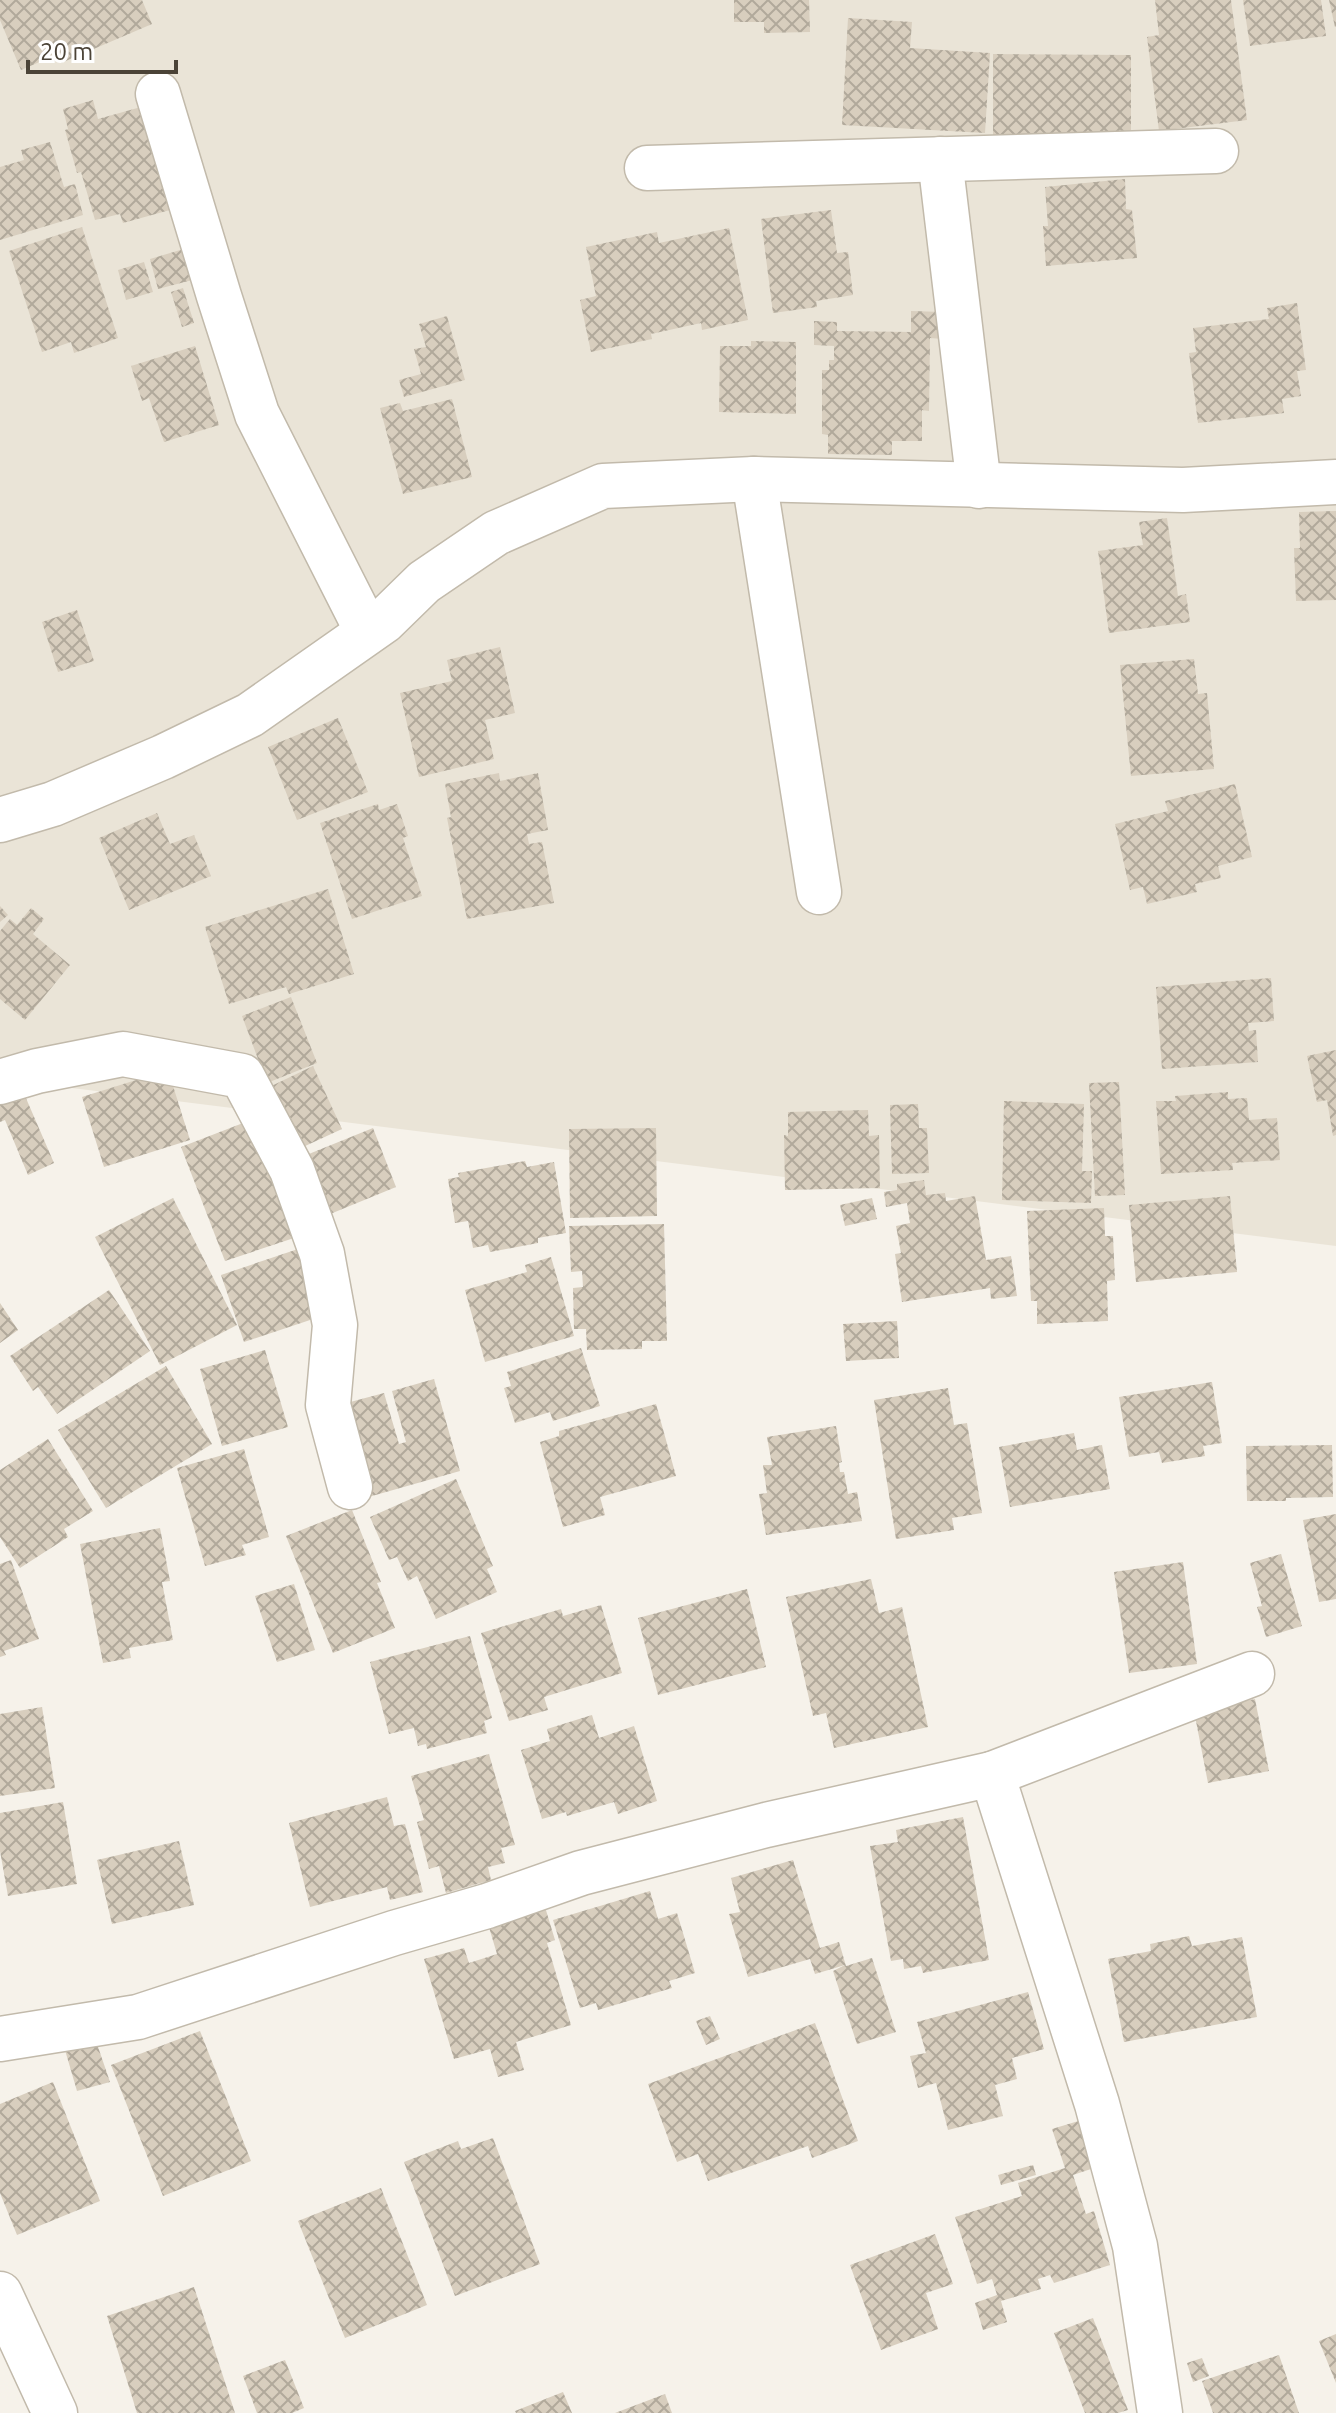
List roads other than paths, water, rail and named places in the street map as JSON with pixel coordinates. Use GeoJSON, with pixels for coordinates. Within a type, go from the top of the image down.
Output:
{"type":"FeatureCollection","features":[{"type":"Feature","properties":{"kind":"street"},"geometry":{"type":"LineString","coordinates":[[158,94],[257,414],[367,631]]}},
{"type":"Feature","properties":{"kind":"street"},"geometry":{"type":"LineString","coordinates":[[647,168],[1216,151]]}},
{"type":"Feature","properties":{"kind":"street"},"geometry":{"type":"LineString","coordinates":[[940,159],[979,486]]}},
{"type":"Feature","properties":{"kind":"street"},"geometry":{"type":"LineString","coordinates":[[754,479],[819,892]]}},
{"type":"Feature","properties":{"kind":"street"},"geometry":{"type":"LineString","coordinates":[[0,820],[53,804],[163,757],[250,715],[384,621],[424,582],[496,533],[603,486],[754,479],[1183,490],[1336,482]]}},
{"type":"Feature","properties":{"kind":"street"},"geometry":{"type":"LineString","coordinates":[[0,1082],[37,1071],[123,1054],[242,1076],[292,1170],[322,1254],[335,1325],[328,1405],[350,1487]]}},
{"type":"Feature","properties":{"kind":"street"},"geometry":{"type":"LineString","coordinates":[[0,2039],[138,2017],[581,1873],[766,1825],[992,1774],[1252,1674]]}},
{"type":"Feature","properties":{"kind":"street"},"geometry":{"type":"LineString","coordinates":[[992,1774],[1097,2104],[1135,2246],[1160,2413]]}},
{"type":"Feature","properties":{"kind":"street"},"geometry":{"type":"LineString","coordinates":[[0,2294],[55,2413]]}}]}
